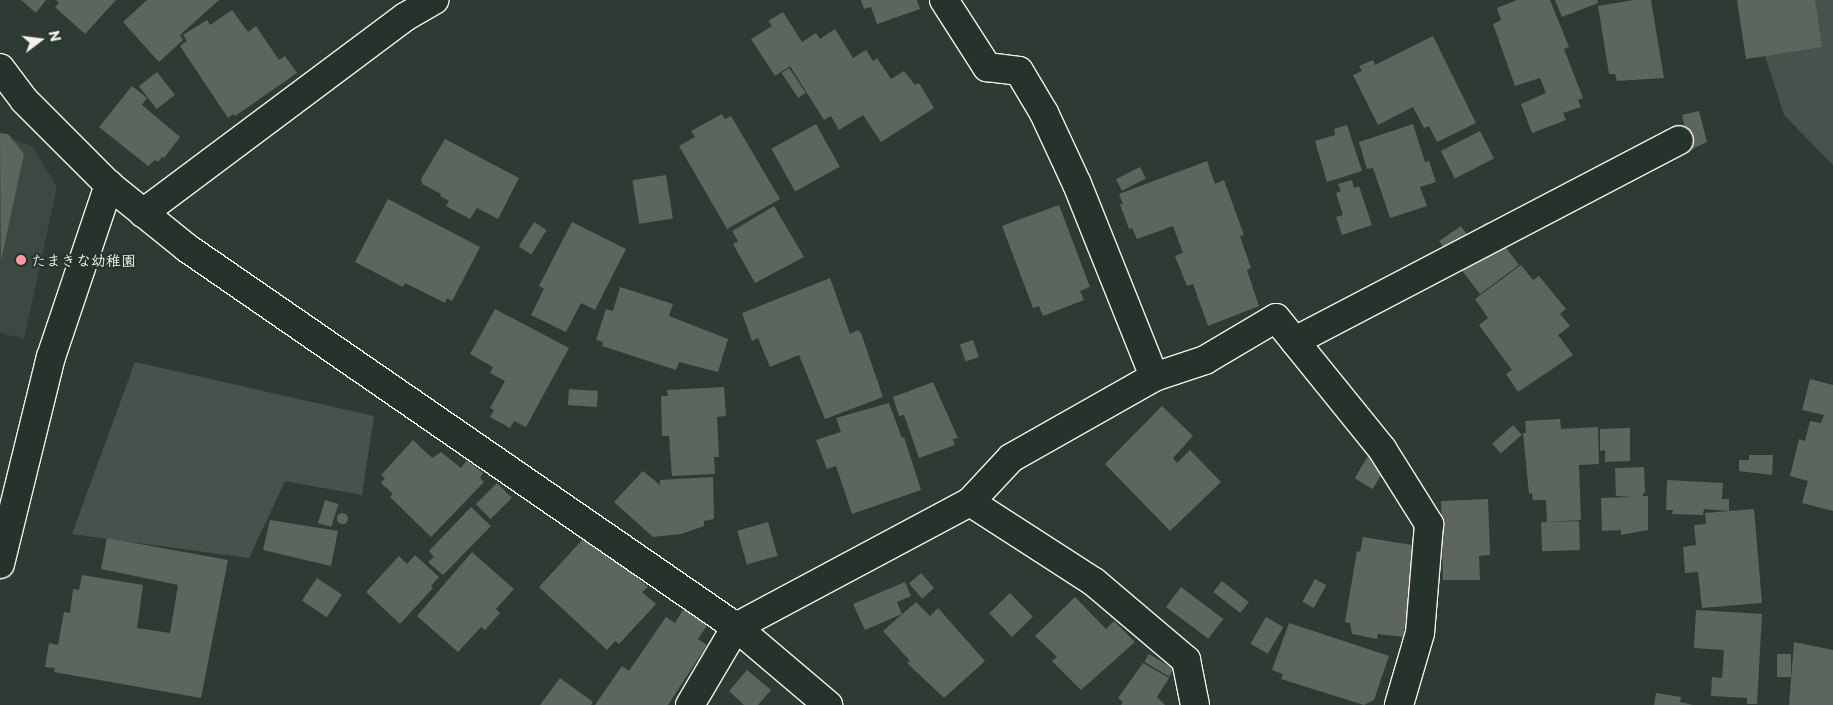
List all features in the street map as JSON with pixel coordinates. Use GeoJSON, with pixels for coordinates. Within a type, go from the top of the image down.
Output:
{"type":"FeatureCollection","features":[{"type":"Feature","properties":{"kind":"street"},"geometry":{"type":"LineString","coordinates":[[144,213],[405,17],[435,0]]}},
{"type":"Feature","properties":{"kind":"street"},"geometry":{"type":"LineString","coordinates":[[944,0],[987,67],[1019,71],[1044,113],[1076,184],[1154,377]]}},
{"type":"Feature","properties":{"kind":"street"},"geometry":{"type":"LineString","coordinates":[[0,68],[24,100],[109,185],[186,248],[736,627],[828,705]]}},
{"type":"Feature","properties":{"kind":"street"},"geometry":{"type":"LineString","coordinates":[[1295,341],[1679,140]]}},
{"type":"Feature","properties":{"kind":"street"},"geometry":{"type":"LineString","coordinates":[[0,564],[51,357],[109,185]]}},
{"type":"Feature","properties":{"kind":"street"},"geometry":{"type":"LineString","coordinates":[[690,705],[736,627],[970,502],[1010,458],[1154,377],[1205,360],[1276,318],[1382,449],[1429,524],[1420,633],[1399,705]]}},
{"type":"Feature","properties":{"kind":"street"},"geometry":{"type":"LineString","coordinates":[[970,502],[1094,582],[1186,660],[1196,705]]}},
{"type":"Feature","properties":{"kind":"shaded area"},"geometry":{"type":"Polygon","coordinates":[[[1747,0],[1833,0],[1833,165],[1784,115],[1747,0]]]}},
{"type":"Feature","properties":{"kind":"shaded area","name":"たまきな幼稚園"},"geometry":{"type":"Polygon","coordinates":[[[0,134],[33,147],[57,187],[24,339],[0,333],[0,134]]]}},
{"type":"Feature","properties":{"kind":"shaded area"},"geometry":{"type":"Polygon","coordinates":[[[135,362],[374,416],[362,495],[285,481],[249,558],[72,534],[135,362]]]}},
{"type":"Feature","properties":{"kind":"building"},"geometry":{"type":"Polygon","coordinates":[[[21,0],[46,0],[36,13],[21,0]]]}},
{"type":"Feature","properties":{"kind":"building"},"geometry":{"type":"Polygon","coordinates":[[[56,0],[116,0],[85,34],[55,7],[59,3],[56,0]]]}},
{"type":"Feature","properties":{"kind":"building"},"geometry":{"type":"Polygon","coordinates":[[[147,0],[219,0],[180,35],[183,40],[159,62],[123,22],[147,0]]]}},
{"type":"Feature","properties":{"kind":"building"},"geometry":{"type":"Polygon","coordinates":[[[861,0],[917,0],[920,9],[877,24],[871,7],[864,9],[861,0]]]}},
{"type":"Feature","properties":{"kind":"building"},"geometry":{"type":"Polygon","coordinates":[[[1517,0],[1550,0],[1569,47],[1564,49],[1583,98],[1578,100],[1581,107],[1563,113],[1566,120],[1532,133],[1521,104],[1546,93],[1540,78],[1515,86],[1493,24],[1501,20],[1497,8],[1517,0]]]}},
{"type":"Feature","properties":{"kind":"building"},"geometry":{"type":"Polygon","coordinates":[[[1555,0],[1597,0],[1598,3],[1562,17],[1555,0]]]}},
{"type":"Feature","properties":{"kind":"building"},"geometry":{"type":"Polygon","coordinates":[[[1634,0],[1651,0],[1664,78],[1617,81],[1615,74],[1609,74],[1598,6],[1634,0]]]}},
{"type":"Feature","properties":{"kind":"building"},"geometry":{"type":"Polygon","coordinates":[[[1737,0],[1815,0],[1822,47],[1746,59],[1737,0]]]}},
{"type":"Feature","properties":{"kind":"building"},"geometry":{"type":"Polygon","coordinates":[[[232,10],[248,32],[256,26],[279,60],[285,56],[297,73],[235,116],[233,114],[228,118],[180,46],[187,41],[183,35],[207,20],[210,25],[232,10]]]}},
{"type":"Feature","properties":{"kind":"building"},"geometry":{"type":"Polygon","coordinates":[[[783,12],[802,42],[816,33],[820,39],[835,29],[853,58],[866,50],[873,61],[877,58],[891,79],[904,71],[915,85],[919,83],[934,108],[881,142],[863,115],[839,130],[831,116],[824,120],[790,66],[775,76],[751,39],[772,26],[768,21],[783,12]]]}},
{"type":"Feature","properties":{"kind":"building"},"geometry":{"type":"Polygon","coordinates":[[[1433,36],[1476,123],[1437,142],[1429,126],[1424,128],[1413,107],[1378,125],[1353,75],[1362,71],[1359,66],[1373,60],[1375,65],[1433,36]]]}},
{"type":"Feature","properties":{"kind":"building"},"geometry":{"type":"Polygon","coordinates":[[[789,68],[806,93],[798,98],[782,73],[789,68]]]}},
{"type":"Feature","properties":{"kind":"building"},"geometry":{"type":"Polygon","coordinates":[[[157,72],[175,95],[157,109],[139,86],[157,72]]]}},
{"type":"Feature","properties":{"kind":"building"},"geometry":{"type":"Polygon","coordinates":[[[132,86],[147,98],[142,105],[180,137],[164,158],[162,157],[158,162],[155,160],[148,166],[99,127],[132,86]]]}},
{"type":"Feature","properties":{"kind":"building"},"geometry":{"type":"Polygon","coordinates":[[[1699,111],[1707,142],[1690,150],[1682,115],[1699,111]]]}},
{"type":"Feature","properties":{"kind":"building"},"geometry":{"type":"Polygon","coordinates":[[[722,114],[725,119],[731,116],[780,199],[727,229],[679,146],[695,137],[691,131],[722,114]]]}},
{"type":"Feature","properties":{"kind":"building"},"geometry":{"type":"Polygon","coordinates":[[[816,124],[840,167],[795,192],[771,149],[816,124]]]}},
{"type":"Feature","properties":{"kind":"building"},"geometry":{"type":"Polygon","coordinates":[[[1413,124],[1425,162],[1429,161],[1436,182],[1420,187],[1427,206],[1390,218],[1373,168],[1367,169],[1359,142],[1413,124]]]}},
{"type":"Feature","properties":{"kind":"building"},"geometry":{"type":"Polygon","coordinates":[[[1347,125],[1362,171],[1327,182],[1315,141],[1335,135],[1334,129],[1347,125]]]}},
{"type":"Feature","properties":{"kind":"building"},"geometry":{"type":"Polygon","coordinates":[[[1480,131],[1494,159],[1455,179],[1441,151],[1480,131]]]}},
{"type":"Feature","properties":{"kind":"building"},"geometry":{"type":"Polygon","coordinates":[[[0,133],[8,134],[24,154],[1,261],[0,133]]]}},
{"type":"Feature","properties":{"kind":"building"},"geometry":{"type":"Polygon","coordinates":[[[445,139],[519,178],[498,219],[477,208],[470,219],[446,206],[449,201],[440,196],[441,194],[422,184],[421,179],[445,139]]]}},
{"type":"Feature","properties":{"kind":"building"},"geometry":{"type":"Polygon","coordinates":[[[1207,161],[1215,184],[1224,180],[1244,235],[1240,236],[1251,268],[1247,270],[1259,306],[1208,326],[1193,284],[1187,286],[1175,256],[1183,253],[1173,226],[1137,239],[1132,228],[1129,229],[1120,204],[1123,204],[1119,194],[1207,161]]]}},
{"type":"Feature","properties":{"kind":"building"},"geometry":{"type":"Polygon","coordinates":[[[1140,167],[1146,179],[1122,191],[1116,179],[1140,167]]]}},
{"type":"Feature","properties":{"kind":"building"},"geometry":{"type":"Polygon","coordinates":[[[666,175],[673,218],[639,224],[632,180],[666,175]]]}},
{"type":"Feature","properties":{"kind":"building"},"geometry":{"type":"Polygon","coordinates":[[[1352,180],[1354,188],[1359,186],[1372,225],[1342,235],[1336,217],[1343,215],[1336,193],[1341,191],[1338,184],[1352,180]]]}},
{"type":"Feature","properties":{"kind":"building"},"geometry":{"type":"Polygon","coordinates":[[[388,199],[480,247],[452,301],[447,298],[445,303],[405,283],[403,287],[355,262],[388,199]]]}},
{"type":"Feature","properties":{"kind":"building"},"geometry":{"type":"Polygon","coordinates":[[[1059,205],[1090,287],[1080,291],[1084,300],[1043,316],[1039,306],[1033,308],[1002,226],[1059,205]]]}},
{"type":"Feature","properties":{"kind":"building"},"geometry":{"type":"Polygon","coordinates":[[[774,206],[804,257],[755,283],[733,244],[738,241],[732,231],[774,206]]]}},
{"type":"Feature","properties":{"kind":"building"},"geometry":{"type":"Polygon","coordinates":[[[534,222],[547,230],[531,255],[519,247],[534,222]]]}},
{"type":"Feature","properties":{"kind":"building"},"geometry":{"type":"Polygon","coordinates":[[[572,222],[626,249],[595,310],[581,303],[566,332],[531,315],[544,289],[539,286],[572,222]]]}},
{"type":"Feature","properties":{"kind":"building"},"geometry":{"type":"Polygon","coordinates":[[[1487,222],[1519,265],[1480,294],[1439,241],[1461,226],[1468,236],[1487,222]]]}},
{"type":"Feature","properties":{"kind":"building"},"geometry":{"type":"Polygon","coordinates":[[[1521,265],[1533,280],[1539,276],[1566,309],[1560,314],[1570,326],[1558,335],[1573,355],[1518,392],[1506,374],[1512,370],[1479,325],[1488,318],[1475,299],[1521,265]]]}},
{"type":"Feature","properties":{"kind":"building"},"geometry":{"type":"Polygon","coordinates":[[[830,278],[850,334],[858,330],[861,333],[883,397],[825,419],[799,355],[770,367],[758,338],[752,341],[742,313],[830,278]]]}},
{"type":"Feature","properties":{"kind":"building"},"geometry":{"type":"Polygon","coordinates":[[[620,287],[673,304],[669,316],[728,339],[718,372],[679,362],[676,370],[602,346],[603,342],[596,340],[606,309],[613,311],[620,287]]]}},
{"type":"Feature","properties":{"kind":"building"},"geometry":{"type":"Polygon","coordinates":[[[495,309],[569,348],[526,427],[514,421],[510,428],[490,417],[494,410],[490,408],[505,381],[490,373],[493,367],[470,354],[495,309]]]}},
{"type":"Feature","properties":{"kind":"building"},"geometry":{"type":"Polygon","coordinates":[[[973,340],[979,357],[966,362],[960,345],[973,340]]]}},
{"type":"Feature","properties":{"kind":"building"},"geometry":{"type":"Polygon","coordinates":[[[1810,379],[1833,385],[1833,511],[1802,503],[1808,481],[1790,476],[1799,439],[1805,441],[1810,421],[1821,423],[1824,415],[1802,410],[1810,379]]]}},
{"type":"Feature","properties":{"kind":"building"},"geometry":{"type":"Polygon","coordinates":[[[933,382],[958,438],[953,439],[955,445],[919,458],[904,415],[899,416],[893,397],[933,382]]]}},
{"type":"Feature","properties":{"kind":"building"},"geometry":{"type":"Polygon","coordinates":[[[724,387],[726,416],[717,417],[719,457],[714,457],[715,474],[672,476],[669,436],[662,436],[661,396],[668,396],[667,390],[724,387]]]}},
{"type":"Feature","properties":{"kind":"building"},"geometry":{"type":"Polygon","coordinates":[[[569,389],[598,391],[597,407],[568,405],[569,389]]]}},
{"type":"Feature","properties":{"kind":"building"},"geometry":{"type":"Polygon","coordinates":[[[889,403],[902,438],[904,437],[921,490],[852,514],[836,466],[827,469],[816,440],[841,432],[836,418],[889,403]]]}},
{"type":"Feature","properties":{"kind":"building"},"geometry":{"type":"Polygon","coordinates":[[[1162,406],[1193,436],[1173,458],[1177,463],[1190,450],[1221,482],[1170,531],[1105,464],[1162,406]]]}},
{"type":"Feature","properties":{"kind":"building"},"geometry":{"type":"Polygon","coordinates":[[[1560,419],[1561,429],[1598,427],[1599,464],[1579,465],[1581,520],[1547,522],[1546,500],[1533,500],[1532,493],[1529,494],[1523,433],[1526,433],[1525,421],[1560,419]]]}},
{"type":"Feature","properties":{"kind":"building"},"geometry":{"type":"Polygon","coordinates":[[[1513,425],[1522,435],[1501,453],[1492,444],[1513,425]]]}},
{"type":"Feature","properties":{"kind":"building"},"geometry":{"type":"Polygon","coordinates":[[[1630,428],[1630,461],[1605,462],[1605,450],[1600,451],[1600,429],[1630,428]]]}},
{"type":"Feature","properties":{"kind":"building"},"geometry":{"type":"Polygon","coordinates":[[[413,440],[432,458],[441,452],[461,468],[467,460],[483,473],[480,478],[484,482],[431,537],[390,497],[393,494],[381,483],[385,478],[381,475],[413,440]]]}},
{"type":"Feature","properties":{"kind":"building"},"geometry":{"type":"Polygon","coordinates":[[[1749,455],[1773,455],[1772,475],[1739,471],[1739,460],[1749,460],[1749,455]]]}},
{"type":"Feature","properties":{"kind":"building"},"geometry":{"type":"Polygon","coordinates":[[[1368,456],[1386,467],[1373,489],[1355,478],[1368,456]]]}},
{"type":"Feature","properties":{"kind":"building"},"geometry":{"type":"Polygon","coordinates":[[[1644,467],[1645,492],[1642,496],[1648,496],[1648,530],[1621,535],[1621,530],[1602,531],[1601,498],[1634,497],[1616,496],[1615,468],[1644,467]]]}},
{"type":"Feature","properties":{"kind":"building"},"geometry":{"type":"Polygon","coordinates":[[[643,471],[660,485],[660,480],[713,477],[714,519],[704,521],[704,526],[681,534],[653,537],[614,502],[643,471]]]}},
{"type":"Feature","properties":{"kind":"building"},"geometry":{"type":"Polygon","coordinates":[[[1667,480],[1723,483],[1722,499],[1729,499],[1729,511],[1704,509],[1703,515],[1672,514],[1673,510],[1666,510],[1667,480]]]}},
{"type":"Feature","properties":{"kind":"building"},"geometry":{"type":"Polygon","coordinates":[[[497,483],[512,498],[491,519],[476,504],[497,483]]]}},
{"type":"Feature","properties":{"kind":"building"},"geometry":{"type":"Polygon","coordinates":[[[1488,499],[1490,555],[1479,556],[1480,580],[1443,580],[1441,501],[1488,499]]]}},
{"type":"Feature","properties":{"kind":"building"},"geometry":{"type":"Polygon","coordinates":[[[325,500],[338,504],[331,527],[318,523],[325,500]]]}},
{"type":"Feature","properties":{"kind":"building"},"geometry":{"type":"Polygon","coordinates":[[[471,507],[491,526],[443,575],[428,562],[434,557],[429,551],[471,507]]]}},
{"type":"Feature","properties":{"kind":"building"},"geometry":{"type":"Polygon","coordinates":[[[1754,509],[1762,603],[1702,608],[1698,572],[1685,573],[1683,547],[1696,545],[1694,525],[1706,524],[1705,513],[1754,509]]]}},
{"type":"Feature","properties":{"kind":"building"},"geometry":{"type":"Polygon","coordinates":[[[342,512],[348,518],[342,524],[336,518],[342,512]]]}},
{"type":"Feature","properties":{"kind":"building"},"geometry":{"type":"Polygon","coordinates":[[[270,520],[338,531],[331,566],[263,550],[270,520]]]}},
{"type":"Feature","properties":{"kind":"building"},"geometry":{"type":"Polygon","coordinates":[[[1579,521],[1580,550],[1542,551],[1541,522],[1579,521]]]}},
{"type":"Feature","properties":{"kind":"building"},"geometry":{"type":"Polygon","coordinates":[[[768,522],[778,556],[747,564],[737,531],[768,522]]]}},
{"type":"Feature","properties":{"kind":"building"},"geometry":{"type":"Polygon","coordinates":[[[1363,537],[1418,546],[1403,637],[1378,634],[1377,639],[1352,634],[1350,623],[1345,622],[1357,551],[1360,552],[1363,537]]]}},
{"type":"Feature","properties":{"kind":"building"},"geometry":{"type":"Polygon","coordinates":[[[107,538],[228,560],[201,698],[54,672],[55,668],[45,667],[49,643],[58,645],[64,612],[70,613],[73,589],[79,590],[82,575],[143,585],[137,628],[170,633],[178,585],[101,569],[107,538]]]}},
{"type":"Feature","properties":{"kind":"building"},"geometry":{"type":"Polygon","coordinates":[[[584,538],[597,548],[602,543],[635,571],[632,573],[648,587],[642,592],[656,604],[619,644],[615,641],[607,650],[539,587],[584,538]]]}},
{"type":"Feature","properties":{"kind":"building"},"geometry":{"type":"Polygon","coordinates":[[[472,552],[514,589],[496,609],[500,613],[485,630],[481,627],[458,652],[417,616],[472,552]]]}},
{"type":"Feature","properties":{"kind":"building"},"geometry":{"type":"Polygon","coordinates":[[[415,555],[439,577],[431,586],[433,588],[400,624],[366,592],[399,556],[407,564],[415,555]]]}},
{"type":"Feature","properties":{"kind":"building"},"geometry":{"type":"Polygon","coordinates":[[[921,573],[934,588],[922,599],[909,583],[921,573]]]}},
{"type":"Feature","properties":{"kind":"building"},"geometry":{"type":"Polygon","coordinates":[[[317,578],[342,595],[327,617],[302,600],[317,578]]]}},
{"type":"Feature","properties":{"kind":"building"},"geometry":{"type":"Polygon","coordinates":[[[1315,579],[1326,585],[1314,608],[1302,602],[1315,579]]]}},
{"type":"Feature","properties":{"kind":"building"},"geometry":{"type":"Polygon","coordinates":[[[1222,581],[1249,602],[1240,613],[1213,592],[1222,581]]]}},
{"type":"Feature","properties":{"kind":"building"},"geometry":{"type":"Polygon","coordinates":[[[905,582],[911,596],[897,602],[902,614],[865,630],[853,604],[905,582]]]}},
{"type":"Feature","properties":{"kind":"building"},"geometry":{"type":"Polygon","coordinates":[[[1181,587],[1223,619],[1208,639],[1166,607],[1181,587]]]}},
{"type":"Feature","properties":{"kind":"building"},"geometry":{"type":"Polygon","coordinates":[[[1010,593],[1033,617],[1012,637],[989,613],[1010,593]]]}},
{"type":"Feature","properties":{"kind":"building"},"geometry":{"type":"Polygon","coordinates":[[[1075,597],[1106,629],[1114,621],[1135,642],[1081,690],[1052,661],[1057,657],[1035,636],[1075,597]]]}},
{"type":"Feature","properties":{"kind":"building"},"geometry":{"type":"Polygon","coordinates":[[[916,602],[930,616],[938,608],[985,661],[944,698],[907,663],[910,661],[883,631],[916,602]]]}},
{"type":"Feature","properties":{"kind":"building"},"geometry":{"type":"Polygon","coordinates":[[[686,605],[710,621],[698,639],[707,645],[668,705],[595,705],[622,666],[629,671],[666,617],[675,623],[686,605]]]}},
{"type":"Feature","properties":{"kind":"building"},"geometry":{"type":"Polygon","coordinates":[[[1696,610],[1762,614],[1757,704],[1747,704],[1747,698],[1711,696],[1712,677],[1722,678],[1724,650],[1694,648],[1696,610]]]}},
{"type":"Feature","properties":{"kind":"building"},"geometry":{"type":"Polygon","coordinates":[[[1266,617],[1283,627],[1268,654],[1250,644],[1266,617]]]}},
{"type":"Feature","properties":{"kind":"building"},"geometry":{"type":"Polygon","coordinates":[[[1289,623],[1389,656],[1374,700],[1364,705],[1281,679],[1283,674],[1272,670],[1289,623]]]}},
{"type":"Feature","properties":{"kind":"building"},"geometry":{"type":"Polygon","coordinates":[[[1794,642],[1833,650],[1833,705],[1789,705],[1794,642]]]}},
{"type":"Feature","properties":{"kind":"building"},"geometry":{"type":"Polygon","coordinates":[[[1149,654],[1174,669],[1169,677],[1144,662],[1149,654]]]}},
{"type":"Feature","properties":{"kind":"building"},"geometry":{"type":"Polygon","coordinates":[[[1777,654],[1791,654],[1791,677],[1777,677],[1777,654]]]}},
{"type":"Feature","properties":{"kind":"building"},"geometry":{"type":"Polygon","coordinates":[[[1143,663],[1169,678],[1157,697],[1165,705],[1121,705],[1123,702],[1118,698],[1143,663]]]}},
{"type":"Feature","properties":{"kind":"building"},"geometry":{"type":"Polygon","coordinates":[[[747,670],[771,690],[758,705],[744,705],[729,691],[747,670]]]}},
{"type":"Feature","properties":{"kind":"building"},"geometry":{"type":"Polygon","coordinates":[[[560,678],[593,702],[591,705],[540,705],[560,678]]]}},
{"type":"Feature","properties":{"kind":"building"},"geometry":{"type":"Polygon","coordinates":[[[1656,693],[1681,697],[1680,702],[1693,705],[1654,705],[1656,693]]]}},
{"type":"Feature","properties":{"kind":"place","name":"たまきな幼稚園"},"geometry":{"type":"Point","coordinates":[21,260]}}]}
